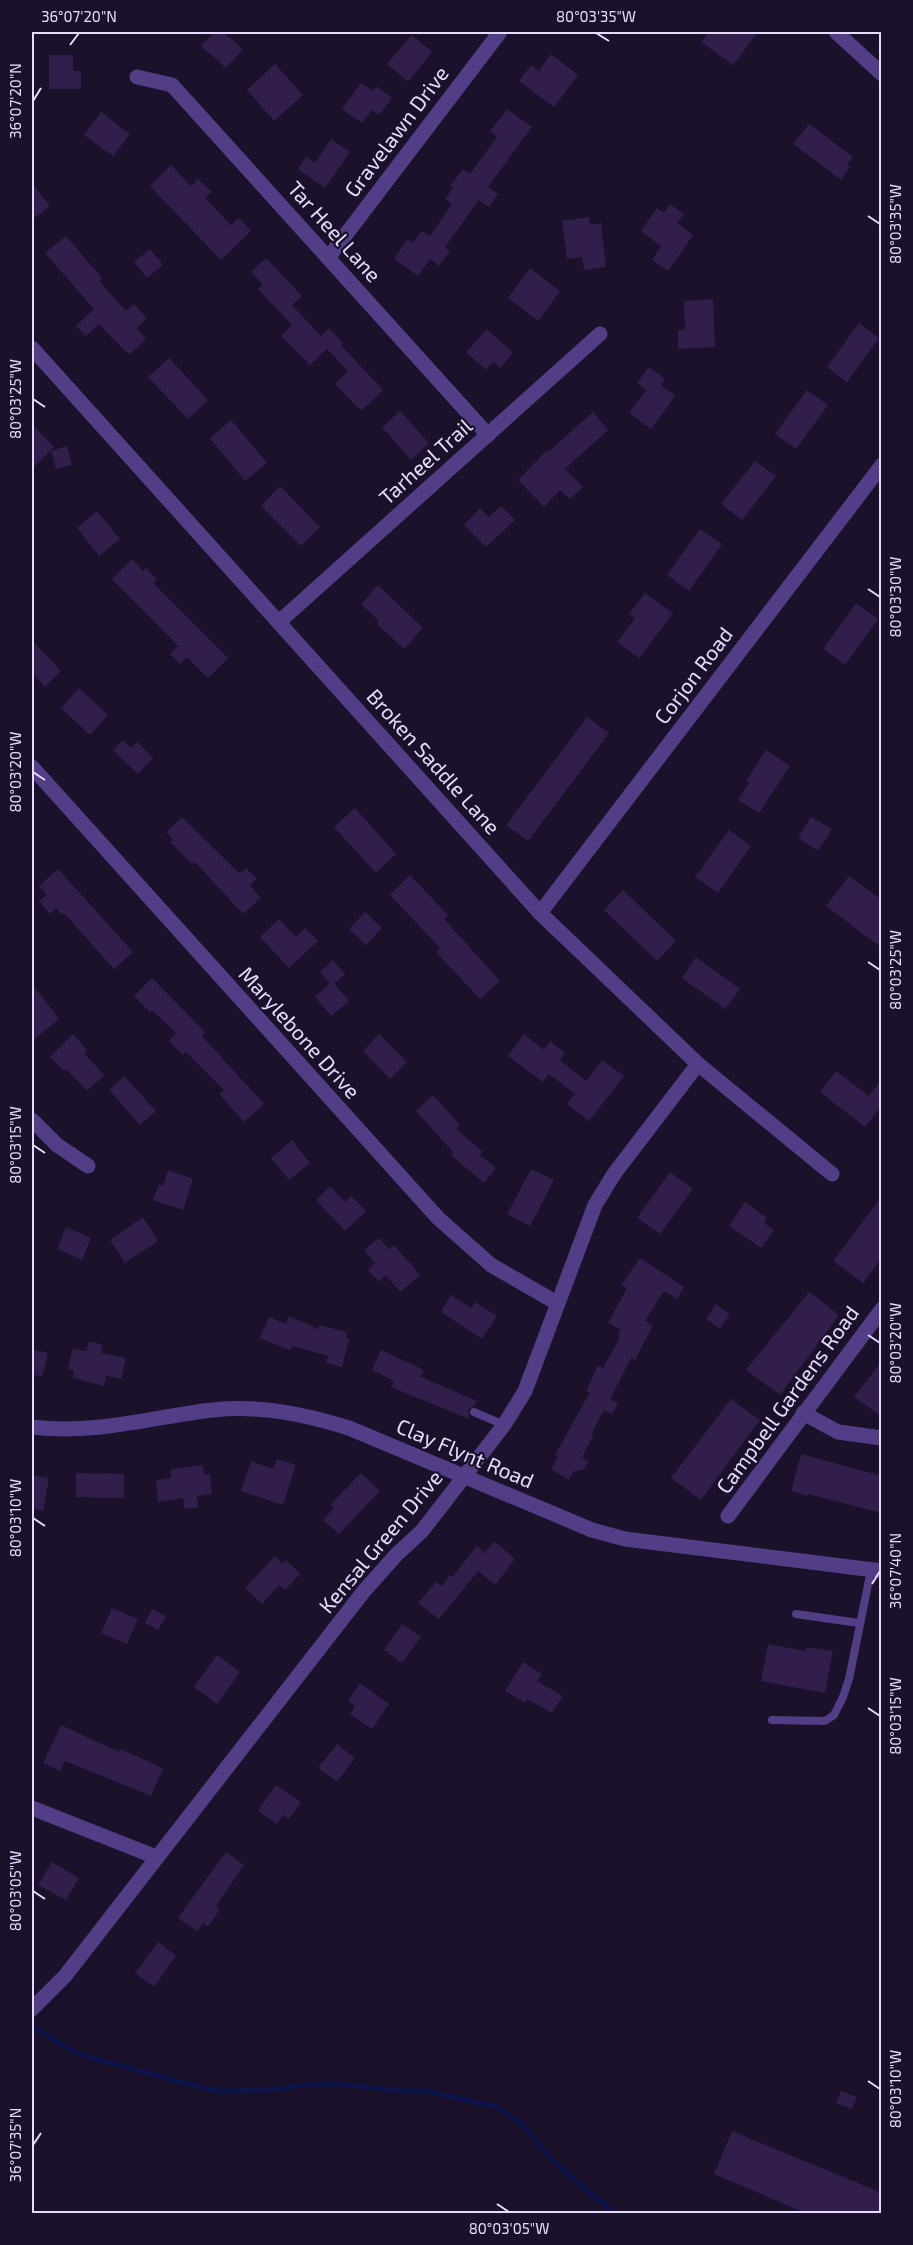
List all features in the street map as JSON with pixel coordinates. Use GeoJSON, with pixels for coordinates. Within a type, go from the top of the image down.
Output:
{"type":"FeatureCollection","features":[{"type":"Feature","properties":{"kind":"street","name":"Gravelawn Drive"},"geometry":{"type":"LineString","coordinates":[[328,258],[500,32]]}},
{"type":"Feature","properties":{"kind":"street"},"geometry":{"type":"LineString","coordinates":[[836,32],[882,74]]}},
{"type":"Feature","properties":{"kind":"street","name":"Tar Heel Lane"},"geometry":{"type":"LineString","coordinates":[[137,77],[172,85],[488,435]]}},
{"type":"Feature","properties":{"kind":"street","name":"Tarheel Trail"},"geometry":{"type":"LineString","coordinates":[[279,622],[600,334]]}},
{"type":"Feature","properties":{"kind":"street","name":"Broken Saddle Lane"},"geometry":{"type":"LineString","coordinates":[[32,348],[540,913],[698,1064],[832,1174]]}},
{"type":"Feature","properties":{"kind":"street","name":"Corjon Road"},"geometry":{"type":"LineString","coordinates":[[540,913],[882,465]]}},
{"type":"Feature","properties":{"kind":"street","name":"Marylebone Drive"},"geometry":{"type":"LineString","coordinates":[[32,767],[438,1218],[491,1265],[557,1303]]}},
{"type":"Feature","properties":{"kind":"street","name":"Kensal Green Drive"},"geometry":{"type":"LineString","coordinates":[[32,2009],[65,1976],[364,1591],[397,1554],[422,1531],[504,1425],[525,1390],[595,1205],[614,1174],[698,1064]]}},
{"type":"Feature","properties":{"kind":"street"},"geometry":{"type":"LineString","coordinates":[[32,1120],[57,1145],[88,1166]]}},
{"type":"Feature","properties":{"kind":"street","name":"Campbell Gardens Road"},"geometry":{"type":"LineString","coordinates":[[728,1516],[882,1309]]}},
{"type":"Feature","properties":{"kind":"street","name":"Clay Flynt Road"},"geometry":{"type":"LineString","coordinates":[[32,1427],[51,1430],[126,1425],[215,1410],[253,1408],[285,1412],[314,1417],[349,1428],[592,1530],[625,1539],[877,1570]]}},
{"type":"Feature","properties":{"kind":"street"},"geometry":{"type":"LineString","coordinates":[[803,1413],[838,1432],[882,1438]]}},
{"type":"Feature","properties":{"kind":"street"},"geometry":{"type":"LineString","coordinates":[[32,1808],[156,1857]]}},
{"type":"Feature","properties":{"kind":"lane"},"geometry":{"type":"LineString","coordinates":[[474,1412],[504,1425]]}},
{"type":"Feature","properties":{"kind":"lane"},"geometry":{"type":"LineString","coordinates":[[772,1720],[825,1721],[834,1714],[849,1679],[860,1623],[877,1570]]}},
{"type":"Feature","properties":{"kind":"lane"},"geometry":{"type":"LineString","coordinates":[[796,1614],[860,1623]]}},
{"type":"Feature","properties":{"kind":"building"},"geometry":{"type":"Polygon","coordinates":[[[214,32],[223,32],[243,49],[226,68],[201,46],[214,32]]]}},
{"type":"Feature","properties":{"kind":"building"},"geometry":{"type":"Polygon","coordinates":[[[709,32],[758,32],[733,65],[701,42],[709,32]]]}},
{"type":"Feature","properties":{"kind":"building"},"geometry":{"type":"Polygon","coordinates":[[[412,35],[432,52],[408,82],[387,64],[412,35]]]}},
{"type":"Feature","properties":{"kind":"building"},"geometry":{"type":"Polygon","coordinates":[[[551,54],[578,75],[554,107],[519,81],[531,65],[539,71],[551,54]]]}},
{"type":"Feature","properties":{"kind":"building"},"geometry":{"type":"Polygon","coordinates":[[[49,55],[73,55],[73,71],[81,71],[81,89],[49,89],[49,55]]]}},
{"type":"Feature","properties":{"kind":"building"},"geometry":{"type":"Polygon","coordinates":[[[275,64],[303,95],[274,121],[247,90],[275,64]]]}},
{"type":"Feature","properties":{"kind":"building"},"geometry":{"type":"Polygon","coordinates":[[[361,83],[372,91],[376,86],[392,98],[379,115],[372,110],[362,123],[342,109],[361,83]]]}},
{"type":"Feature","properties":{"kind":"building"},"geometry":{"type":"Polygon","coordinates":[[[507,109],[532,127],[488,187],[498,194],[489,207],[479,200],[445,247],[450,251],[439,266],[430,259],[418,276],[394,259],[408,239],[413,243],[422,231],[430,236],[452,204],[445,199],[453,188],[450,186],[463,169],[470,174],[497,137],[490,131],[507,109]]]}},
{"type":"Feature","properties":{"kind":"building"},"geometry":{"type":"Polygon","coordinates":[[[101,112],[130,134],[113,156],[84,135],[101,112]]]}},
{"type":"Feature","properties":{"kind":"building"},"geometry":{"type":"Polygon","coordinates":[[[809,124],[853,157],[847,165],[850,167],[841,180],[793,144],[809,124]]]}},
{"type":"Feature","properties":{"kind":"building"},"geometry":{"type":"Polygon","coordinates":[[[331,139],[350,152],[325,188],[298,169],[306,157],[315,163],[331,139]]]}},
{"type":"Feature","properties":{"kind":"building"},"geometry":{"type":"Polygon","coordinates":[[[171,165],[191,186],[198,179],[212,192],[205,198],[231,225],[239,218],[251,231],[221,260],[150,186],[171,165]]]}},
{"type":"Feature","properties":{"kind":"building"},"geometry":{"type":"Polygon","coordinates":[[[32,183],[50,206],[32,220],[32,183]]]}},
{"type":"Feature","properties":{"kind":"building"},"geometry":{"type":"Polygon","coordinates":[[[670,204],[684,214],[677,223],[693,235],[668,271],[652,260],[661,246],[641,231],[657,208],[664,213],[670,204]]]}},
{"type":"Feature","properties":{"kind":"building"},"geometry":{"type":"Polygon","coordinates":[[[589,217],[590,225],[601,223],[606,267],[584,270],[582,257],[567,259],[562,221],[589,217]]]}},
{"type":"Feature","properties":{"kind":"building"},"geometry":{"type":"Polygon","coordinates":[[[66,236],[102,278],[99,281],[126,311],[134,304],[147,318],[137,328],[146,339],[129,355],[99,324],[86,336],[76,326],[94,309],[45,253],[66,236]]]}},
{"type":"Feature","properties":{"kind":"building"},"geometry":{"type":"Polygon","coordinates":[[[150,249],[163,265],[147,278],[134,262],[150,249]]]}},
{"type":"Feature","properties":{"kind":"building"},"geometry":{"type":"Polygon","coordinates":[[[266,258],[302,296],[292,305],[321,336],[329,328],[343,343],[341,345],[383,390],[361,411],[335,384],[348,371],[327,349],[310,365],[281,336],[292,325],[258,289],[263,285],[251,272],[266,258]]]}},
{"type":"Feature","properties":{"kind":"building"},"geometry":{"type":"Polygon","coordinates":[[[530,268],[560,291],[538,321],[508,298],[530,268]]]}},
{"type":"Feature","properties":{"kind":"building"},"geometry":{"type":"Polygon","coordinates":[[[713,299],[715,347],[678,349],[678,330],[685,330],[684,301],[713,299]]]}},
{"type":"Feature","properties":{"kind":"building"},"geometry":{"type":"Polygon","coordinates":[[[859,323],[879,338],[847,382],[827,367],[859,323]]]}},
{"type":"Feature","properties":{"kind":"building"},"geometry":{"type":"Polygon","coordinates":[[[487,329],[513,353],[500,368],[493,362],[486,370],[466,352],[487,329]]]}},
{"type":"Feature","properties":{"kind":"building"},"geometry":{"type":"Polygon","coordinates":[[[169,358],[208,400],[188,419],[148,377],[169,358]]]}},
{"type":"Feature","properties":{"kind":"building"},"geometry":{"type":"Polygon","coordinates":[[[649,367],[665,379],[661,385],[675,396],[651,429],[629,413],[646,390],[637,383],[649,367]]]}},
{"type":"Feature","properties":{"kind":"building"},"geometry":{"type":"Polygon","coordinates":[[[807,390],[828,405],[796,449],[775,434],[807,390]]]}},
{"type":"Feature","properties":{"kind":"building"},"geometry":{"type":"Polygon","coordinates":[[[400,411],[429,443],[411,460],[382,427],[400,411]]]}},
{"type":"Feature","properties":{"kind":"building"},"geometry":{"type":"Polygon","coordinates":[[[593,412],[608,430],[565,469],[583,487],[570,499],[560,490],[544,507],[518,480],[546,451],[548,452],[593,412]]]}},
{"type":"Feature","properties":{"kind":"building"},"geometry":{"type":"Polygon","coordinates":[[[231,420],[267,463],[245,481],[210,438],[231,420]]]}},
{"type":"Feature","properties":{"kind":"building"},"geometry":{"type":"Polygon","coordinates":[[[32,424],[54,447],[32,469],[32,424]]]}},
{"type":"Feature","properties":{"kind":"building"},"geometry":{"type":"Polygon","coordinates":[[[67,446],[72,465],[56,469],[51,451],[67,446]]]}},
{"type":"Feature","properties":{"kind":"building"},"geometry":{"type":"Polygon","coordinates":[[[755,461],[776,476],[742,520],[721,504],[755,461]]]}},
{"type":"Feature","properties":{"kind":"building"},"geometry":{"type":"Polygon","coordinates":[[[280,486],[320,527],[301,546],[261,506],[280,486]]]}},
{"type":"Feature","properties":{"kind":"building"},"geometry":{"type":"Polygon","coordinates":[[[501,506],[515,520],[486,547],[464,525],[480,508],[489,517],[501,506]]]}},
{"type":"Feature","properties":{"kind":"building"},"geometry":{"type":"Polygon","coordinates":[[[97,511],[120,539],[99,556],[77,528],[97,511]]]}},
{"type":"Feature","properties":{"kind":"building"},"geometry":{"type":"Polygon","coordinates":[[[700,529],[722,544],[689,591],[667,575],[700,529]]]}},
{"type":"Feature","properties":{"kind":"building"},"geometry":{"type":"Polygon","coordinates":[[[132,559],[143,571],[146,568],[157,579],[153,583],[228,658],[208,678],[187,657],[180,664],[170,654],[178,646],[112,579],[132,559]]]}},
{"type":"Feature","properties":{"kind":"building"},"geometry":{"type":"Polygon","coordinates":[[[378,585],[423,628],[404,649],[377,624],[379,621],[361,604],[378,585]]]}},
{"type":"Feature","properties":{"kind":"building"},"geometry":{"type":"Polygon","coordinates":[[[645,593],[673,613],[639,658],[617,642],[635,618],[629,614],[645,593]]]}},
{"type":"Feature","properties":{"kind":"building"},"geometry":{"type":"Polygon","coordinates":[[[856,603],[878,619],[845,665],[823,649],[856,603]]]}},
{"type":"Feature","properties":{"kind":"building"},"geometry":{"type":"Polygon","coordinates":[[[32,640],[61,671],[45,687],[32,673],[32,640]]]}},
{"type":"Feature","properties":{"kind":"building"},"geometry":{"type":"Polygon","coordinates":[[[79,688],[108,715],[90,735],[61,708],[79,688]]]}},
{"type":"Feature","properties":{"kind":"building"},"geometry":{"type":"Polygon","coordinates":[[[587,717],[609,733],[528,841],[506,825],[587,717]]]}},
{"type":"Feature","properties":{"kind":"building"},"geometry":{"type":"Polygon","coordinates":[[[123,740],[131,748],[137,742],[153,758],[138,774],[113,750],[123,740]]]}},
{"type":"Feature","properties":{"kind":"building"},"geometry":{"type":"Polygon","coordinates":[[[766,750],[790,766],[759,813],[738,800],[749,783],[746,781],[766,750]]]}},
{"type":"Feature","properties":{"kind":"building"},"geometry":{"type":"Polygon","coordinates":[[[355,808],[396,854],[376,873],[334,827],[355,808]]]}},
{"type":"Feature","properties":{"kind":"building"},"geometry":{"type":"Polygon","coordinates":[[[182,817],[240,874],[246,868],[257,879],[250,885],[261,898],[243,914],[195,862],[192,864],[170,842],[173,840],[166,832],[182,817]]]}},
{"type":"Feature","properties":{"kind":"building"},"geometry":{"type":"Polygon","coordinates":[[[811,817],[832,829],[818,851],[798,838],[811,817]]]}},
{"type":"Feature","properties":{"kind":"building"},"geometry":{"type":"Polygon","coordinates":[[[729,830],[751,846],[718,893],[695,877],[729,830]]]}},
{"type":"Feature","properties":{"kind":"building"},"geometry":{"type":"Polygon","coordinates":[[[58,869],[133,952],[114,969],[64,913],[62,915],[56,908],[50,914],[39,901],[47,895],[39,886],[58,869]]]}},
{"type":"Feature","properties":{"kind":"building"},"geometry":{"type":"Polygon","coordinates":[[[410,875],[448,915],[444,919],[500,981],[480,999],[436,952],[440,948],[390,895],[410,875]]]}},
{"type":"Feature","properties":{"kind":"building"},"geometry":{"type":"Polygon","coordinates":[[[849,876],[882,900],[882,948],[826,906],[849,876]]]}},
{"type":"Feature","properties":{"kind":"building"},"geometry":{"type":"Polygon","coordinates":[[[623,890],[676,941],[657,961],[604,910],[623,890]]]}},
{"type":"Feature","properties":{"kind":"building"},"geometry":{"type":"Polygon","coordinates":[[[365,912],[382,928],[366,945],[349,929],[365,912]]]}},
{"type":"Feature","properties":{"kind":"building"},"geometry":{"type":"Polygon","coordinates":[[[279,919],[296,937],[305,928],[318,941],[289,968],[260,937],[279,919]]]}},
{"type":"Feature","properties":{"kind":"building"},"geometry":{"type":"Polygon","coordinates":[[[696,957],[740,989],[725,1009],[682,978],[696,957]]]}},
{"type":"Feature","properties":{"kind":"building"},"geometry":{"type":"Polygon","coordinates":[[[333,960],[345,974],[334,984],[349,1001],[331,1016],[315,997],[330,983],[320,972],[333,960]]]}},
{"type":"Feature","properties":{"kind":"building"},"geometry":{"type":"Polygon","coordinates":[[[152,978],[205,1032],[202,1036],[264,1104],[244,1122],[219,1094],[224,1090],[186,1052],[183,1055],[169,1041],[176,1033],[134,996],[152,978]]]}},
{"type":"Feature","properties":{"kind":"building"},"geometry":{"type":"Polygon","coordinates":[[[32,984],[59,1019],[32,1041],[32,984]]]}},
{"type":"Feature","properties":{"kind":"building"},"geometry":{"type":"Polygon","coordinates":[[[73,1034],[87,1050],[84,1053],[104,1075],[87,1091],[66,1069],[64,1071],[50,1057],[73,1034]]]}},
{"type":"Feature","properties":{"kind":"building"},"geometry":{"type":"Polygon","coordinates":[[[379,1034],[407,1062],[390,1079],[363,1051],[379,1034]]]}},
{"type":"Feature","properties":{"kind":"building"},"geometry":{"type":"Polygon","coordinates":[[[524,1034],[544,1050],[550,1041],[565,1053],[560,1060],[586,1081],[602,1060],[624,1076],[589,1121],[567,1104],[575,1094],[549,1074],[543,1082],[508,1056],[524,1034]]]}},
{"type":"Feature","properties":{"kind":"building"},"geometry":{"type":"Polygon","coordinates":[[[836,1071],[869,1096],[882,1079],[882,1105],[865,1127],[820,1092],[836,1071]]]}},
{"type":"Feature","properties":{"kind":"building"},"geometry":{"type":"Polygon","coordinates":[[[124,1076],[156,1111],[140,1125],[109,1090],[124,1076]]]}},
{"type":"Feature","properties":{"kind":"building"},"geometry":{"type":"Polygon","coordinates":[[[433,1095],[460,1125],[456,1129],[483,1152],[480,1155],[496,1168],[484,1183],[451,1155],[453,1152],[416,1111],[433,1095]]]}},
{"type":"Feature","properties":{"kind":"building"},"geometry":{"type":"Polygon","coordinates":[[[292,1140],[310,1163],[289,1180],[271,1158],[292,1140]]]}},
{"type":"Feature","properties":{"kind":"building"},"geometry":{"type":"Polygon","coordinates":[[[531,1169],[554,1180],[530,1226],[507,1214],[531,1169]]]}},
{"type":"Feature","properties":{"kind":"building"},"geometry":{"type":"Polygon","coordinates":[[[168,1170],[193,1179],[183,1210],[153,1200],[159,1184],[163,1186],[168,1170]]]}},
{"type":"Feature","properties":{"kind":"building"},"geometry":{"type":"Polygon","coordinates":[[[670,1172],[693,1189],[660,1234],[637,1218],[670,1172]]]}},
{"type":"Feature","properties":{"kind":"building"},"geometry":{"type":"Polygon","coordinates":[[[330,1186],[345,1202],[351,1196],[366,1211],[345,1231],[316,1200],[330,1186]]]}},
{"type":"Feature","properties":{"kind":"building"},"geometry":{"type":"Polygon","coordinates":[[[882,1196],[882,1257],[863,1283],[833,1261],[882,1196]]]}},
{"type":"Feature","properties":{"kind":"building"},"geometry":{"type":"Polygon","coordinates":[[[745,1202],[767,1218],[764,1223],[774,1230],[761,1248],[729,1226],[745,1202]]]}},
{"type":"Feature","properties":{"kind":"building"},"geometry":{"type":"Polygon","coordinates":[[[143,1217],[158,1241],[125,1263],[110,1240],[143,1217]]]}},
{"type":"Feature","properties":{"kind":"building"},"geometry":{"type":"Polygon","coordinates":[[[66,1227],[91,1238],[82,1260],[57,1249],[66,1227]]]}},
{"type":"Feature","properties":{"kind":"building"},"geometry":{"type":"Polygon","coordinates":[[[379,1238],[389,1249],[394,1245],[420,1275],[400,1292],[386,1275],[379,1282],[368,1270],[375,1263],[364,1250],[379,1238]]]}},
{"type":"Feature","properties":{"kind":"building"},"geometry":{"type":"Polygon","coordinates":[[[640,1258],[684,1287],[677,1299],[664,1291],[645,1321],[653,1325],[635,1360],[631,1358],[610,1399],[618,1403],[612,1414],[604,1410],[582,1457],[589,1461],[584,1469],[573,1472],[569,1480],[551,1469],[558,1456],[555,1455],[590,1392],[586,1391],[598,1365],[603,1368],[620,1337],[617,1335],[621,1330],[608,1323],[627,1288],[621,1285],[640,1258]]]}},
{"type":"Feature","properties":{"kind":"building"},"geometry":{"type":"Polygon","coordinates":[[[809,1292],[839,1315],[780,1395],[746,1370],[809,1292]]]}},
{"type":"Feature","properties":{"kind":"building"},"geometry":{"type":"Polygon","coordinates":[[[451,1295],[471,1308],[475,1302],[497,1316],[482,1339],[441,1312],[451,1295]]]}},
{"type":"Feature","properties":{"kind":"building"},"geometry":{"type":"Polygon","coordinates":[[[716,1304],[730,1314],[720,1329],[706,1319],[716,1304]]]}},
{"type":"Feature","properties":{"kind":"building"},"geometry":{"type":"Polygon","coordinates":[[[289,1316],[319,1329],[319,1325],[347,1332],[346,1338],[349,1339],[342,1367],[326,1363],[328,1356],[292,1346],[290,1350],[260,1338],[269,1317],[286,1324],[289,1316]]]}},
{"type":"Feature","properties":{"kind":"building"},"geometry":{"type":"Polygon","coordinates":[[[89,1341],[103,1345],[101,1353],[126,1358],[121,1379],[106,1376],[104,1386],[73,1378],[74,1371],[68,1369],[73,1348],[86,1351],[89,1341]]]}},
{"type":"Feature","properties":{"kind":"building"},"geometry":{"type":"Polygon","coordinates":[[[32,1349],[48,1353],[42,1377],[32,1374],[32,1349]]]}},
{"type":"Feature","properties":{"kind":"building"},"geometry":{"type":"Polygon","coordinates":[[[381,1350],[424,1370],[421,1377],[477,1401],[468,1410],[469,1419],[391,1387],[394,1381],[372,1370],[381,1350]]]}},
{"type":"Feature","properties":{"kind":"building"},"geometry":{"type":"Polygon","coordinates":[[[882,1361],[882,1417],[854,1397],[882,1361]]]}},
{"type":"Feature","properties":{"kind":"building"},"geometry":{"type":"Polygon","coordinates":[[[731,1399],[760,1420],[701,1500],[671,1478],[731,1399]]]}},
{"type":"Feature","properties":{"kind":"building"},"geometry":{"type":"Polygon","coordinates":[[[801,1454],[882,1476],[882,1513],[791,1491],[801,1454]]]}},
{"type":"Feature","properties":{"kind":"building"},"geometry":{"type":"Polygon","coordinates":[[[277,1459],[296,1465],[283,1505],[241,1491],[251,1461],[273,1469],[277,1459]]]}},
{"type":"Feature","properties":{"kind":"building"},"geometry":{"type":"Polygon","coordinates":[[[203,1465],[204,1475],[210,1474],[212,1494],[197,1496],[198,1507],[184,1509],[183,1498],[158,1502],[156,1480],[171,1478],[171,1469],[203,1465]]]}},
{"type":"Feature","properties":{"kind":"building"},"geometry":{"type":"Polygon","coordinates":[[[76,1473],[124,1474],[124,1498],[76,1497],[76,1473]]]}},
{"type":"Feature","properties":{"kind":"building"},"geometry":{"type":"Polygon","coordinates":[[[361,1473],[380,1491],[339,1534],[323,1520],[334,1508],[330,1505],[361,1473]]]}},
{"type":"Feature","properties":{"kind":"building"},"geometry":{"type":"Polygon","coordinates":[[[32,1475],[49,1478],[43,1511],[32,1508],[32,1475]]]}},
{"type":"Feature","properties":{"kind":"building"},"geometry":{"type":"Polygon","coordinates":[[[494,1541],[515,1559],[495,1585],[478,1571],[439,1619],[418,1603],[436,1582],[442,1586],[450,1575],[452,1577],[477,1546],[485,1553],[494,1541]]]}},
{"type":"Feature","properties":{"kind":"building"},"geometry":{"type":"Polygon","coordinates":[[[275,1556],[282,1564],[286,1560],[300,1574],[285,1590],[279,1585],[262,1604],[245,1588],[275,1556]]]}},
{"type":"Feature","properties":{"kind":"building"},"geometry":{"type":"Polygon","coordinates":[[[112,1608],[138,1619],[127,1644],[101,1633],[112,1608]]]}},
{"type":"Feature","properties":{"kind":"building"},"geometry":{"type":"Polygon","coordinates":[[[152,1609],[166,1616],[158,1630],[145,1623],[152,1609]]]}},
{"type":"Feature","properties":{"kind":"building"},"geometry":{"type":"Polygon","coordinates":[[[402,1624],[421,1637],[402,1663],[384,1650],[402,1624]]]}},
{"type":"Feature","properties":{"kind":"building"},"geometry":{"type":"Polygon","coordinates":[[[768,1644],[805,1651],[806,1647],[833,1651],[825,1693],[761,1681],[768,1644]]]}},
{"type":"Feature","properties":{"kind":"building"},"geometry":{"type":"Polygon","coordinates":[[[217,1655],[240,1672],[217,1704],[194,1687],[217,1655]]]}},
{"type":"Feature","properties":{"kind":"building"},"geometry":{"type":"Polygon","coordinates":[[[523,1662],[542,1674],[537,1681],[563,1696],[552,1713],[527,1699],[525,1703],[505,1691],[523,1662]]]}},
{"type":"Feature","properties":{"kind":"building"},"geometry":{"type":"Polygon","coordinates":[[[360,1683],[389,1704],[372,1729],[350,1714],[355,1706],[348,1701],[360,1683]]]}},
{"type":"Feature","properties":{"kind":"building"},"geometry":{"type":"Polygon","coordinates":[[[61,1725],[119,1752],[120,1749],[163,1768],[151,1796],[65,1761],[60,1771],[43,1763],[61,1725]]]}},
{"type":"Feature","properties":{"kind":"building"},"geometry":{"type":"Polygon","coordinates":[[[337,1744],[355,1758],[337,1782],[318,1768],[337,1744]]]}},
{"type":"Feature","properties":{"kind":"building"},"geometry":{"type":"Polygon","coordinates":[[[276,1785],[301,1802],[289,1819],[283,1815],[277,1824],[258,1811],[276,1785]]]}},
{"type":"Feature","properties":{"kind":"building"},"geometry":{"type":"Polygon","coordinates":[[[226,1852],[244,1865],[216,1906],[220,1909],[208,1927],[203,1923],[197,1931],[178,1918],[226,1852]]]}},
{"type":"Feature","properties":{"kind":"building"},"geometry":{"type":"Polygon","coordinates":[[[52,1862],[79,1878],[66,1900],[38,1885],[52,1862]]]}},
{"type":"Feature","properties":{"kind":"building"},"geometry":{"type":"Polygon","coordinates":[[[158,1942],[176,1956],[154,1987],[135,1973],[158,1942]]]}},
{"type":"Feature","properties":{"kind":"building"},"geometry":{"type":"Polygon","coordinates":[[[841,2091],[857,2097],[852,2109],[836,2103],[841,2091]]]}},
{"type":"Feature","properties":{"kind":"building"},"geometry":{"type":"Polygon","coordinates":[[[732,2131],[882,2193],[882,2214],[808,2214],[714,2174],[732,2131]]]}},
{"type":"Feature","properties":{"kind":"waterway"},"geometry":{"type":"LineString","coordinates":[[32,2026],[72,2051],[216,2091],[272,2090],[303,2085],[337,2084],[402,2091],[426,2091],[497,2107],[521,2123],[552,2160],[615,2214]]}}]}
